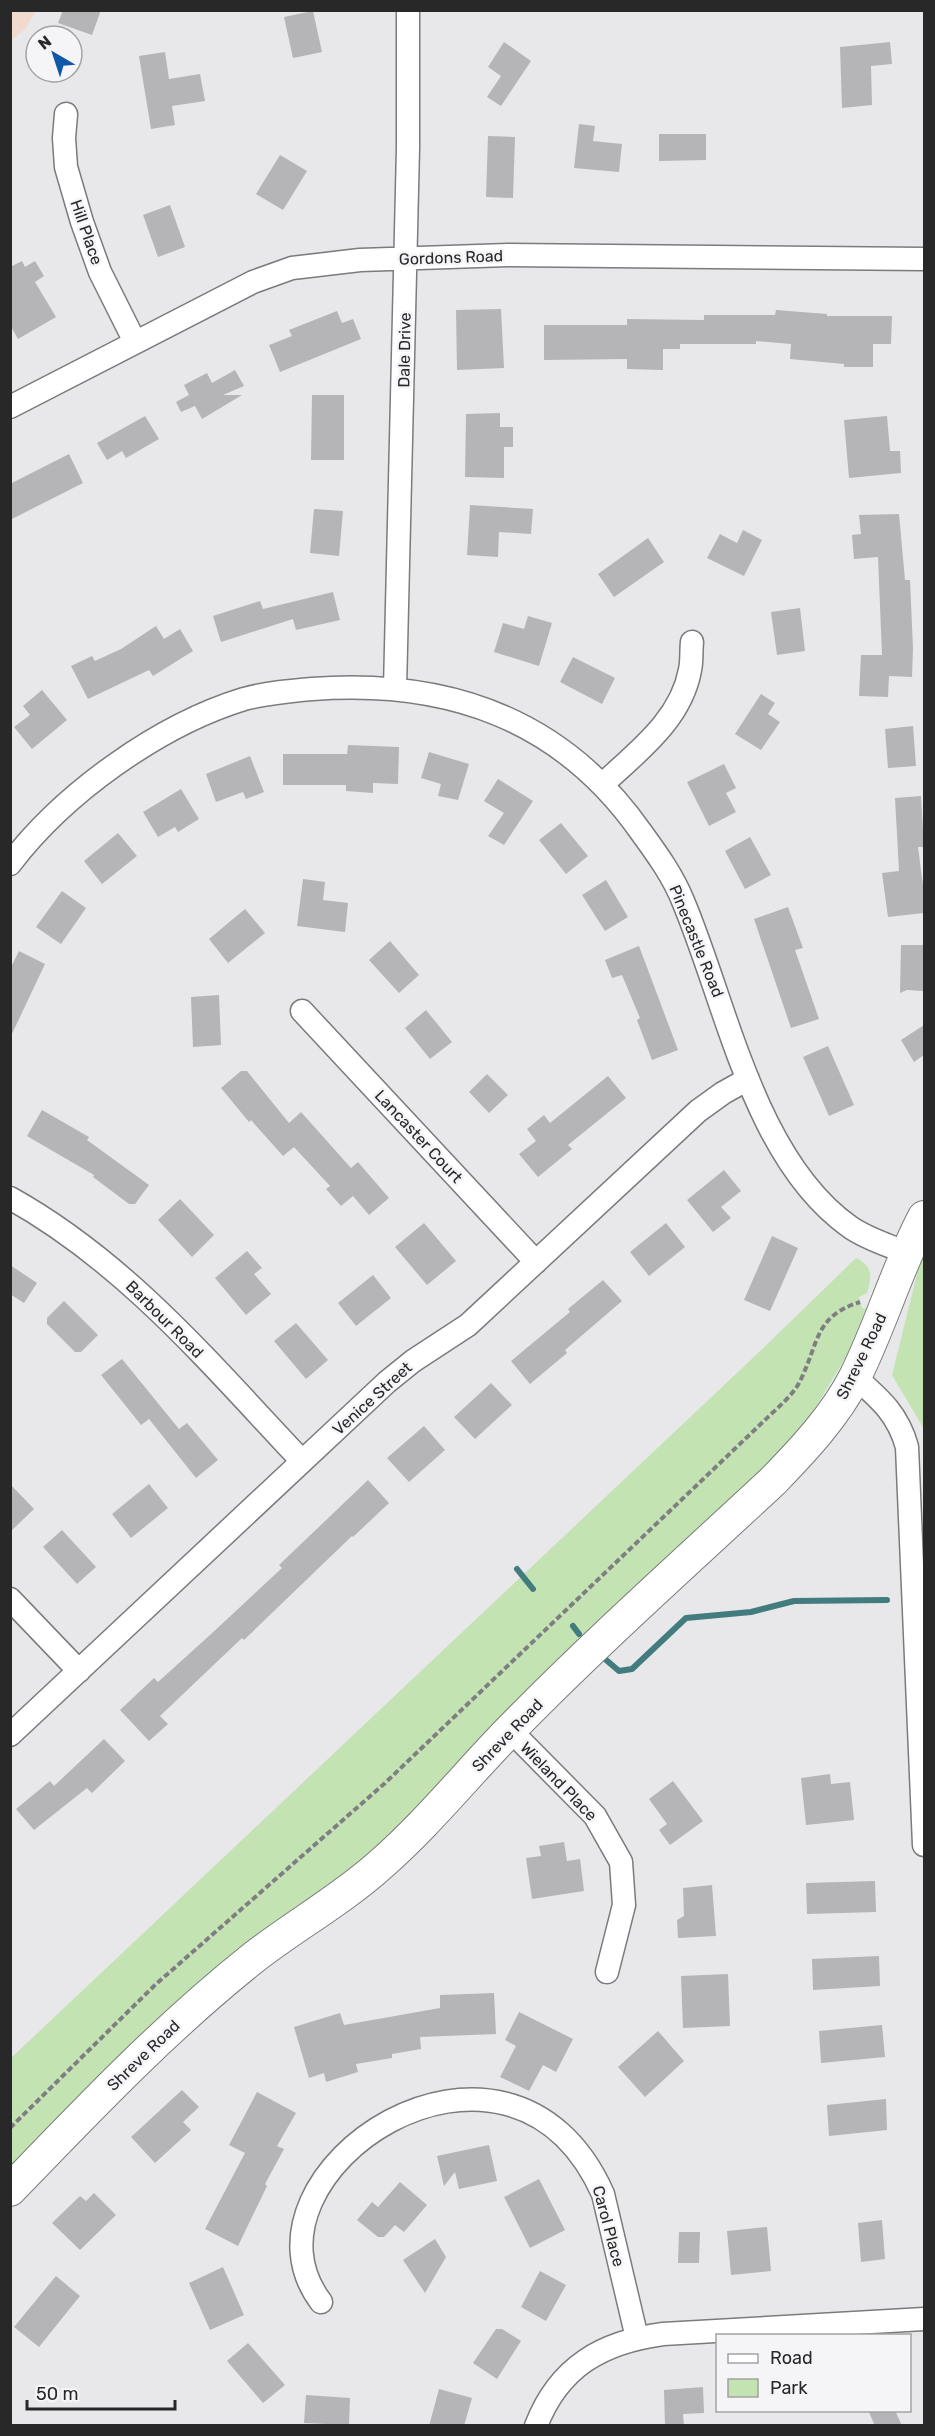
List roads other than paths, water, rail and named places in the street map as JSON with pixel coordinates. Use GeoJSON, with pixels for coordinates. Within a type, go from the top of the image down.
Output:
{"type":"FeatureCollection","features":[{"type":"Feature","properties":{"kind":"main road","name":"Shreve Road"},"geometry":{"type":"LineString","coordinates":[[10,2190],[103,2094],[187,2014],[254,1958],[378,1867],[417,1830],[510,1730],[609,1633],[773,1481],[820,1430],[855,1377],[924,1217]]}},
{"type":"Feature","properties":{"kind":"street","name":"Dale Drive"},"geometry":{"type":"LineString","coordinates":[[395,689],[406,259],[408,10]]}},
{"type":"Feature","properties":{"kind":"street","name":"Hill Place"},"geometry":{"type":"LineString","coordinates":[[66,114],[64,138],[66,167],[82,222],[100,272],[135,342]]}},
{"type":"Feature","properties":{"kind":"street","name":"Gordons Road"},"geometry":{"type":"LineString","coordinates":[[10,407],[252,282],[292,268],[360,260],[508,255],[924,259]]}},
{"type":"Feature","properties":{"kind":"street"},"geometry":{"type":"LineString","coordinates":[[603,784],[658,732],[672,714],[684,692],[690,670],[692,642]]}},
{"type":"Feature","properties":{"kind":"street","name":"Pinecastle Road"},"geometry":{"type":"LineString","coordinates":[[10,864],[51,818],[113,766],[153,740],[218,708],[278,692],[324,688],[395,689],[444,696],[482,707],[517,722],[552,742],[603,784],[627,812],[654,850],[682,898],[748,1079],[767,1124],[798,1173],[815,1196],[852,1229],[907,1253]]}},
{"type":"Feature","properties":{"kind":"street","name":"Lancaster Court"},"geometry":{"type":"LineString","coordinates":[[302,1011],[536,1262]]}},
{"type":"Feature","properties":{"kind":"street","name":"Venice Street"},"geometry":{"type":"LineString","coordinates":[[10,1736],[387,1382],[413,1361],[468,1325],[698,1111],[723,1092],[748,1079]]}},
{"type":"Feature","properties":{"kind":"street","name":"Barbour Road"},"geometry":{"type":"LineString","coordinates":[[10,1198],[69,1235],[113,1268],[146,1298],[302,1461]]}},
{"type":"Feature","properties":{"kind":"street"},"geometry":{"type":"LineString","coordinates":[[855,1377],[894,1414],[902,1428],[906,1447],[924,1845]]}},
{"type":"Feature","properties":{"kind":"street"},"geometry":{"type":"LineString","coordinates":[[10,1599],[79,1671]]}},
{"type":"Feature","properties":{"kind":"street","name":"Wieland Place"},"geometry":{"type":"LineString","coordinates":[[510,1730],[595,1816],[621,1862],[624,1905],[607,1972]]}},
{"type":"Feature","properties":{"kind":"street","name":"Carol Place"},"geometry":{"type":"LineString","coordinates":[[321,2302],[306,2276],[302,2255],[302,2235],[306,2215],[338,2162],[360,2141],[396,2116],[423,2105],[450,2100],[482,2099],[509,2104],[532,2113],[558,2130],[593,2172],[603,2194],[637,2337]]}},
{"type":"Feature","properties":{"kind":"street"},"geometry":{"type":"LineString","coordinates":[[536,2426],[540,2413],[556,2389],[575,2368],[611,2345],[637,2337],[924,2319]]}},
{"type":"Feature","properties":{"kind":"waterway"},"geometry":{"type":"LineString","coordinates":[[517,1569],[533,1589]]}},
{"type":"Feature","properties":{"kind":"waterway"},"geometry":{"type":"LineString","coordinates":[[605,1659],[619,1671],[632,1669],[686,1618],[751,1612],[794,1601],[887,1600]]}},
{"type":"Feature","properties":{"kind":"waterway"},"geometry":{"type":"LineString","coordinates":[[573,1626],[579,1634]]}}]}
